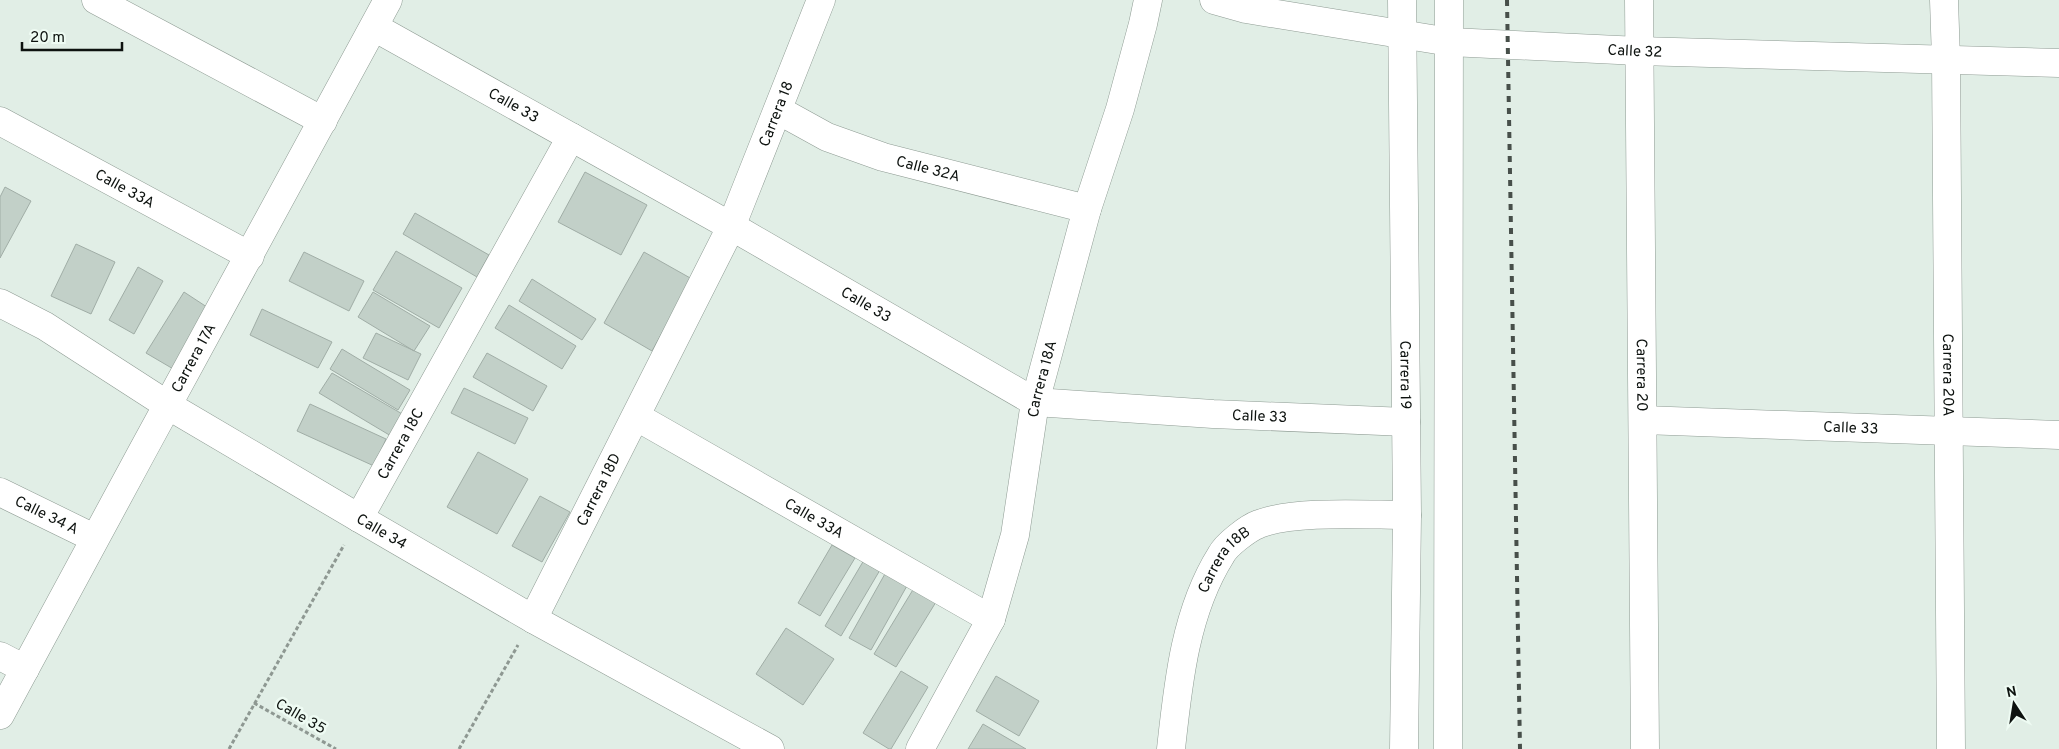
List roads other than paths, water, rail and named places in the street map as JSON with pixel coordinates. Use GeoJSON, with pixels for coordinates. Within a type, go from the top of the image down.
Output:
{"type":"FeatureCollection","features":[{"type":"Feature","properties":{"kind":"street"},"geometry":{"type":"LineString","coordinates":[[96,0],[323,122]]}},
{"type":"Feature","properties":{"kind":"street","name":"Carrera 17A"},"geometry":{"type":"LineString","coordinates":[[0,715],[94,538],[250,256],[388,0]]}},
{"type":"Feature","properties":{"kind":"street","name":"Carrera 18"},"geometry":{"type":"LineString","coordinates":[[731,227],[821,0]]}},
{"type":"Feature","properties":{"kind":"street","name":"Carrera 18A"},"geometry":{"type":"LineString","coordinates":[[920,749],[990,619],[1015,535],[1035,402],[1087,209],[1120,109],[1148,0]]}},
{"type":"Feature","properties":{"kind":"street","name":"Calle 32"},"geometry":{"type":"LineString","coordinates":[[1214,0],[1246,9],[1450,42],[2059,63]]}},
{"type":"Feature","properties":{"kind":"street","name":"Carrera 19"},"geometry":{"type":"LineString","coordinates":[[1402,0],[1407,515],[1404,749]]}},
{"type":"Feature","properties":{"kind":"street"},"geometry":{"type":"LineString","coordinates":[[1448,749],[1449,0]]}},
{"type":"Feature","properties":{"kind":"street","name":"Carrera 20"},"geometry":{"type":"LineString","coordinates":[[1639,0],[1645,749]]}},
{"type":"Feature","properties":{"kind":"street","name":"Carrera 20A"},"geometry":{"type":"LineString","coordinates":[[1944,0],[1949,432],[1950,749]]}},
{"type":"Feature","properties":{"kind":"street","name":"Calle 33"},"geometry":{"type":"LineString","coordinates":[[374,27],[731,227],[1035,402],[1222,414],[1406,422]]}},
{"type":"Feature","properties":{"kind":"street","name":"Calle 32A"},"geometry":{"type":"LineString","coordinates":[[778,110],[827,137],[883,157],[1087,209]]}},
{"type":"Feature","properties":{"kind":"street","name":"Calle 33A"},"geometry":{"type":"LineString","coordinates":[[0,121],[250,256]]}},
{"type":"Feature","properties":{"kind":"street","name":"Carrera 18C"},"geometry":{"type":"LineString","coordinates":[[359,518],[571,138]]}},
{"type":"Feature","properties":{"kind":"street","name":"Carrera 18D"},"geometry":{"type":"LineString","coordinates":[[533,619],[637,417],[731,227]]}},
{"type":"Feature","properties":{"kind":"street","name":"Calle 34"},"geometry":{"type":"LineString","coordinates":[[0,303],[45,326],[168,406],[533,619],[770,749]]}},
{"type":"Feature","properties":{"kind":"street","name":"Calle 33A"},"geometry":{"type":"LineString","coordinates":[[637,417],[990,619]]}},
{"type":"Feature","properties":{"kind":"street","name":"Calle 33"},"geometry":{"type":"LineString","coordinates":[[1643,420],[2059,435]]}},
{"type":"Feature","properties":{"kind":"street","name":"Calle 34 A"},"geometry":{"type":"LineString","coordinates":[[0,492],[94,538]]}},
{"type":"Feature","properties":{"kind":"street","name":"Carrera 18B"},"geometry":{"type":"LineString","coordinates":[[1171,749],[1176,704],[1187,642],[1202,594],[1221,553],[1240,536],[1258,524],[1281,519],[1318,515],[1407,515]]}},
{"type":"Feature","properties":{"kind":"street"},"geometry":{"type":"LineString","coordinates":[[0,656],[25,668]]}},
{"type":"Feature","properties":{"kind":"railway"},"geometry":{"type":"LineString","coordinates":[[1507,0],[1520,749]]}}]}
